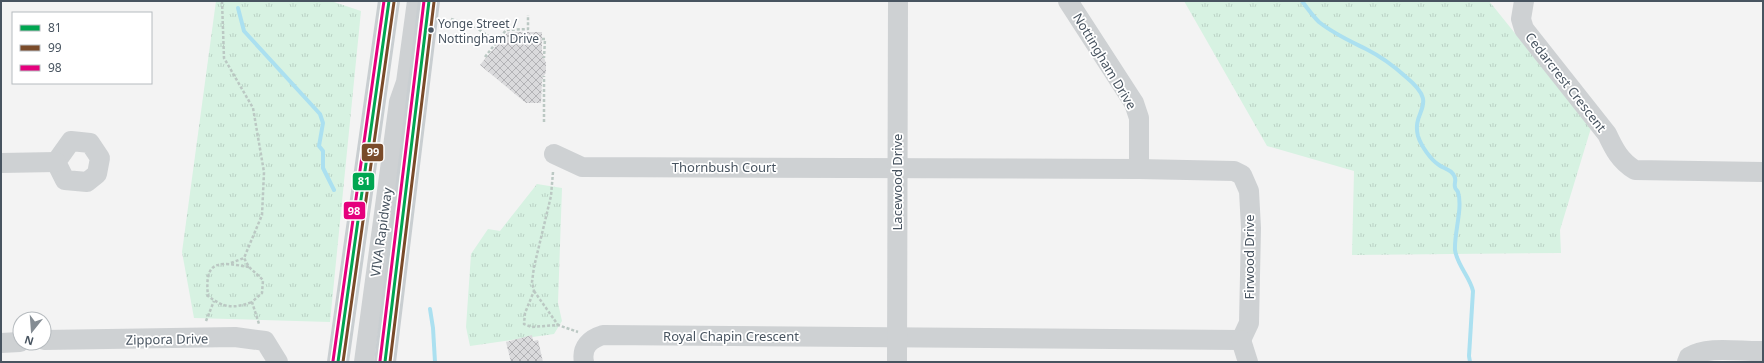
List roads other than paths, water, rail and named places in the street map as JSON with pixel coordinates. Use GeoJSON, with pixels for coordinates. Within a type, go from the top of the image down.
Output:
{"type":"FeatureCollection","features":[{"type":"Feature","properties":{"kind":"main road"},"geometry":{"type":"LineString","coordinates":[[338,362],[389,1]]}},
{"type":"Feature","properties":{"kind":"main road"},"geometry":{"type":"LineString","coordinates":[[385,362],[429,1]]}},
{"type":"Feature","properties":{"kind":"street","name":"VIVA Rapidway"},"geometry":{"type":"LineString","coordinates":[[399,102],[397,79],[406,1]]}},
{"type":"Feature","properties":{"kind":"street","name":"VIVA Rapidway"},"geometry":{"type":"LineString","coordinates":[[364,362],[399,102],[406,82],[416,1]]}},
{"type":"Feature","properties":{"kind":"street","name":"Lacewood Drive"},"geometry":{"type":"LineString","coordinates":[[897,362],[898,1]]}},
{"type":"Feature","properties":{"kind":"street","name":"Nottingham Drive"},"geometry":{"type":"LineString","coordinates":[[1068,1],[1134,103],[1139,118],[1139,169]]}},
{"type":"Feature","properties":{"kind":"street","name":"Cedarcrest Crescent"},"geometry":{"type":"LineString","coordinates":[[1524,1],[1521,19],[1524,29],[1607,134],[1615,152],[1634,170],[1763,172]]}},
{"type":"Feature","properties":{"kind":"street","name":"Thornbush Court"},"geometry":{"type":"LineString","coordinates":[[554,154],[582,167],[897,169]]}},
{"type":"Feature","properties":{"kind":"street"},"geometry":{"type":"LineString","coordinates":[[1,163],[56,162]]}},
{"type":"Feature","properties":{"kind":"street","name":"Firwood Drive"},"geometry":{"type":"LineString","coordinates":[[897,169],[1139,169],[1234,171],[1242,175],[1249,190],[1251,228],[1249,323],[1241,340]]}},
{"type":"Feature","properties":{"kind":"street","name":"Royal Chapin Crescent"},"geometry":{"type":"LineString","coordinates":[[584,362],[583,356],[587,345],[593,338],[603,335],[897,337]]}},
{"type":"Feature","properties":{"kind":"street","name":"Zippora Drive"},"geometry":{"type":"LineString","coordinates":[[52,340],[235,337],[265,341],[278,362]]}},
{"type":"Feature","properties":{"kind":"street"},"geometry":{"type":"LineString","coordinates":[[897,337],[1241,340],[1248,362]]}},
{"type":"Feature","properties":{"kind":"street"},"geometry":{"type":"LineString","coordinates":[[1,343],[12,342]]}},
{"type":"Feature","properties":{"kind":"street"},"geometry":{"type":"LineString","coordinates":[[1687,362],[1689,356],[1696,352],[1708,350],[1763,352]]}},
{"type":"Feature","properties":{"kind":"waterway"},"geometry":{"type":"LineString","coordinates":[[1302,1],[1319,22],[1336,34],[1387,62],[1402,73],[1422,95],[1423,101],[1417,127],[1419,140],[1433,160],[1451,171],[1454,175],[1455,188],[1458,192],[1460,205],[1455,250],[1458,261],[1473,291],[1469,356],[1470,362]]}},
{"type":"Feature","properties":{"kind":"waterway"},"geometry":{"type":"LineString","coordinates":[[238,8],[244,31],[320,114],[323,123],[319,146],[323,151],[323,168],[334,190]]}},
{"type":"Feature","properties":{"kind":"waterway"},"geometry":{"type":"LineString","coordinates":[[430,309],[433,328],[435,362]]}},
{"type":"Feature","properties":{"kind":"place","name":"Yonge Street / Nottingham Drive"},"geometry":{"type":"Point","coordinates":[431,30]}}]}
